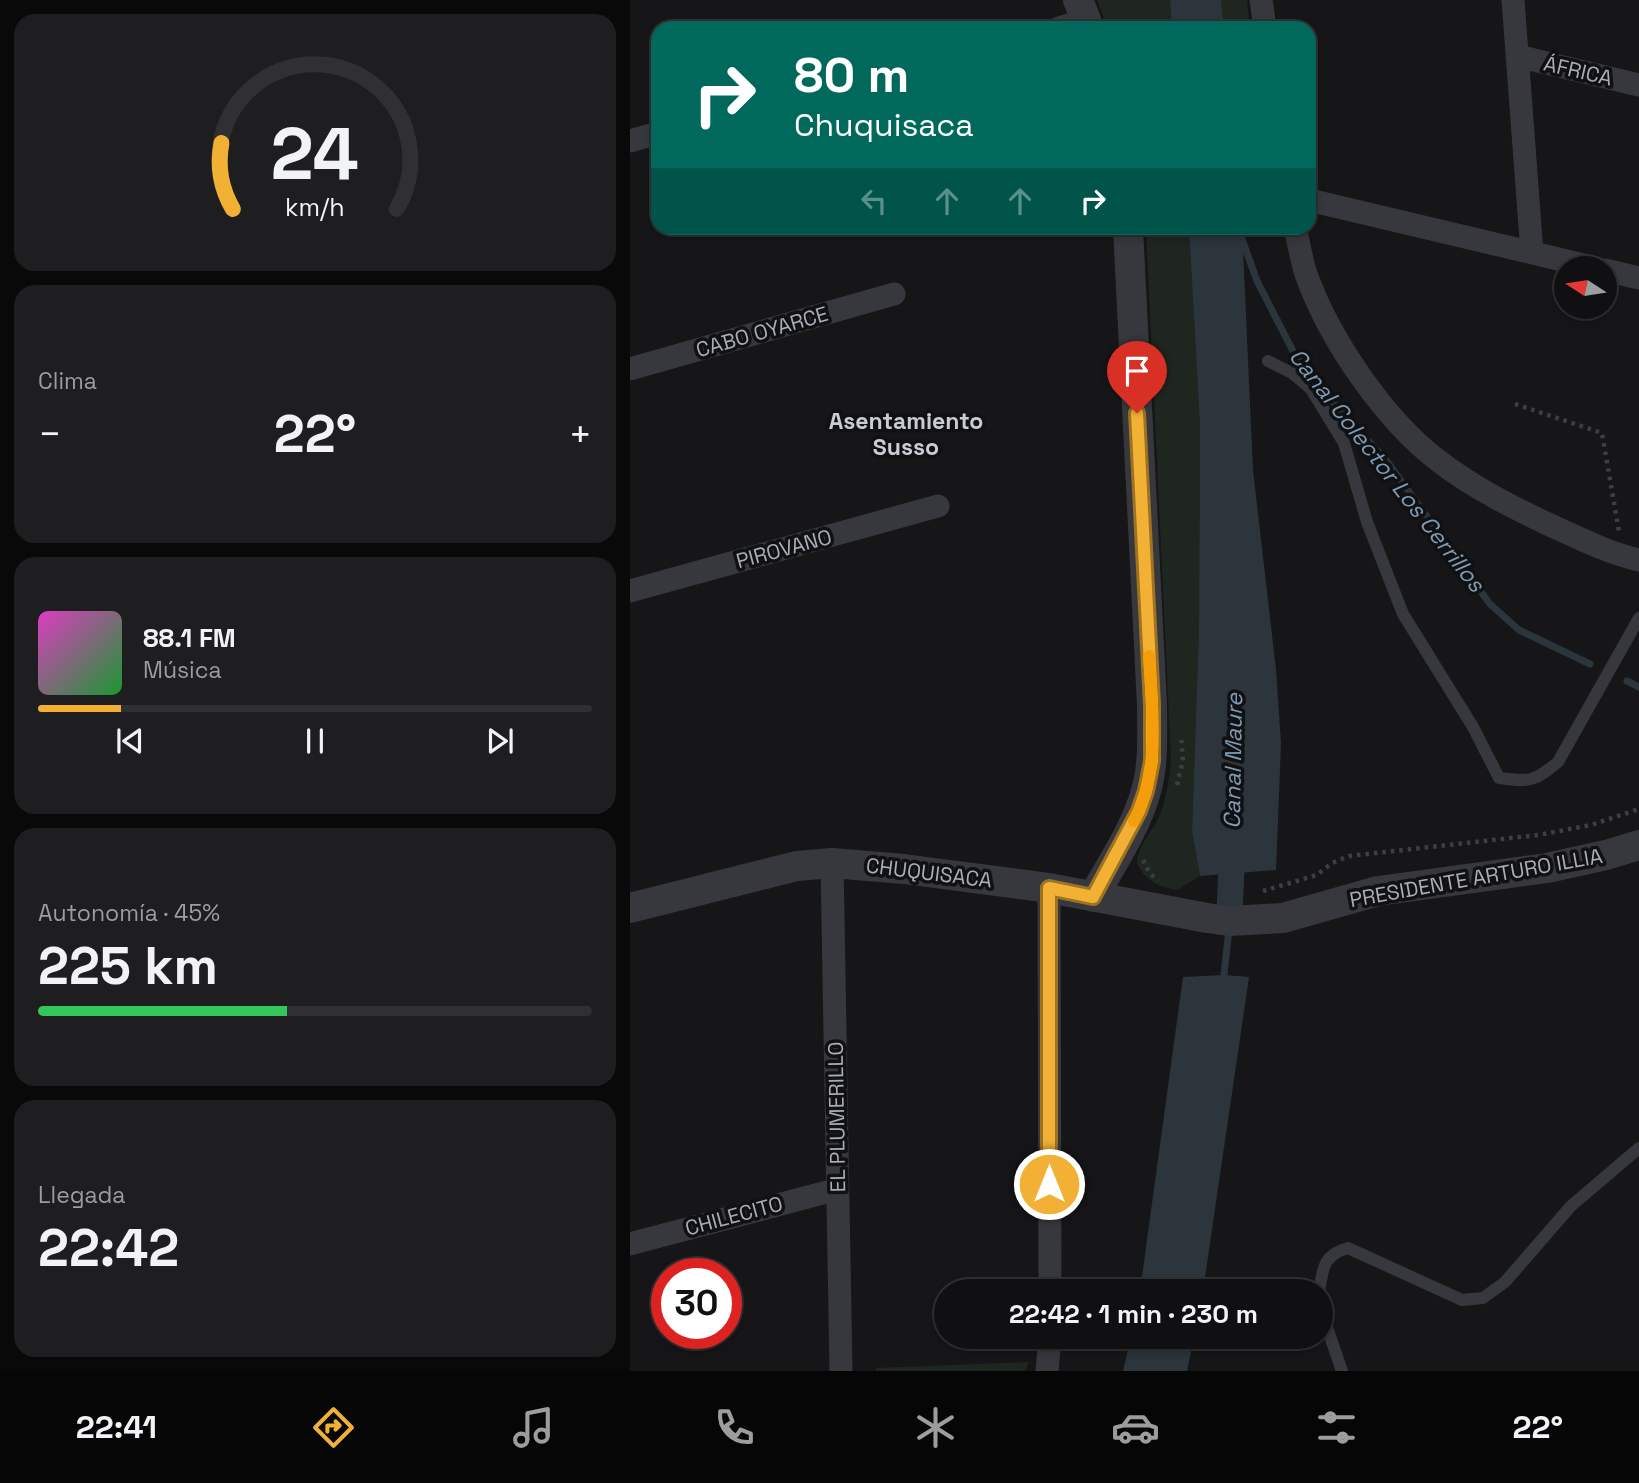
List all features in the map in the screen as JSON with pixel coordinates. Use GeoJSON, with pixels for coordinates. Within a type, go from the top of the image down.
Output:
{"type":"FeatureCollection","features":[{"type":"Feature","properties":{"kind":"street"},"geometry":{"type":"LineString","coordinates":[[1261,0],[1264,21]]}},
{"type":"Feature","properties":{"kind":"street"},"geometry":{"type":"LineString","coordinates":[[1513,0],[1532,253]]}},
{"type":"Feature","properties":{"kind":"street","name":"ÁFRICA"},"geometry":{"type":"LineString","coordinates":[[1517,56],[1639,85]]}},
{"type":"Feature","properties":{"kind":"street"},"geometry":{"type":"LineString","coordinates":[[630,141],[651,135]]}},
{"type":"Feature","properties":{"kind":"street"},"geometry":{"type":"LineString","coordinates":[[1316,202],[1554,258]]}},
{"type":"Feature","properties":{"kind":"street"},"geometry":{"type":"LineString","coordinates":[[1093,897],[1139,811],[1152,761],[1152,705],[1128,235]]}},
{"type":"Feature","properties":{"kind":"street"},"geometry":{"type":"LineString","coordinates":[[1297,235],[1306,273],[1321,310],[1340,345],[1390,415],[1439,461],[1505,504],[1631,558]]}},
{"type":"Feature","properties":{"kind":"street"},"geometry":{"type":"LineString","coordinates":[[1617,273],[1639,278]]}},
{"type":"Feature","properties":{"kind":"street","name":"CABO OYARCE"},"geometry":{"type":"LineString","coordinates":[[630,369],[894,294]]}},
{"type":"Feature","properties":{"kind":"street","name":"PIROVANO"},"geometry":{"type":"LineString","coordinates":[[630,591],[938,506]]}},
{"type":"Feature","properties":{"kind":"street","name":"PRESIDENTE ARTURO ILLIA"},"geometry":{"type":"LineString","coordinates":[[1229,921],[1283,918],[1378,891],[1547,868],[1639,845]]}},
{"type":"Feature","properties":{"kind":"street","name":"CHUQUISACA"},"geometry":{"type":"LineString","coordinates":[[630,908],[796,866],[832,863],[904,869],[1049,888],[1154,910],[1229,921]]}},
{"type":"Feature","properties":{"kind":"street","name":"EL PLUMERILLO"},"geometry":{"type":"LineString","coordinates":[[832,863],[841,1371]]}},
{"type":"Feature","properties":{"kind":"street"},"geometry":{"type":"LineString","coordinates":[[1049,888],[1050,1279]]}},
{"type":"Feature","properties":{"kind":"street","name":"CHILECITO"},"geometry":{"type":"LineString","coordinates":[[630,1244],[838,1189]]}},
{"type":"Feature","properties":{"kind":"street"},"geometry":{"type":"LineString","coordinates":[[1047,1371],[1049,1349]]}},
{"type":"Feature","properties":{"kind":"lane"},"geometry":{"type":"LineString","coordinates":[[1268,361],[1292,373],[1311,389],[1344,443],[1367,522],[1403,614],[1473,727],[1499,778],[1538,779],[1558,762],[1639,618]]}},
{"type":"Feature","properties":{"kind":"lane"},"geometry":{"type":"LineString","coordinates":[[1321,1279],[1323,1266],[1334,1252],[1348,1248],[1462,1300],[1483,1298],[1505,1282],[1571,1206],[1639,1148]]}},
{"type":"Feature","properties":{"kind":"lane"},"geometry":{"type":"LineString","coordinates":[[1333,1345],[1342,1371]]}},
{"type":"Feature","properties":{"kind":"path"},"geometry":{"type":"LineString","coordinates":[[1515,404],[1602,433],[1631,558]]}},
{"type":"Feature","properties":{"kind":"path"},"geometry":{"type":"LineString","coordinates":[[1173,795],[1183,761],[1181,733]]}},
{"type":"Feature","properties":{"kind":"path"},"geometry":{"type":"LineString","coordinates":[[1258,892],[1317,875],[1332,863],[1349,856],[1538,835],[1591,825],[1639,809]]}},
{"type":"Feature","properties":{"kind":"path"},"geometry":{"type":"LineString","coordinates":[[1146,853],[1143,860],[1149,872],[1159,882],[1166,884]]}},
{"type":"Feature","properties":{"kind":"shaded area"},"geometry":{"type":"Polygon","coordinates":[[[1097,0],[1170,0],[1172,21],[1105,21],[1097,0]]]}},
{"type":"Feature","properties":{"kind":"shaded area"},"geometry":{"type":"Polygon","coordinates":[[[1221,0],[1247,0],[1249,21],[1223,21],[1221,0]]]}},
{"type":"Feature","properties":{"kind":"shaded area"},"geometry":{"type":"Polygon","coordinates":[[[1146,235],[1189,235],[1200,426],[1199,629],[1192,830],[1200,876],[1177,890],[1153,882],[1137,864],[1142,845],[1162,808],[1171,760],[1146,235]]]}},
{"type":"Feature","properties":{"kind":"shaded area"},"geometry":{"type":"Polygon","coordinates":[[[1029,1362],[1025,1371],[876,1371],[876,1368],[1029,1362]]]}},
{"type":"Feature","properties":{"kind":"water"},"geometry":{"type":"Polygon","coordinates":[[[1170,0],[1221,0],[1223,21],[1172,21],[1170,0]]]}},
{"type":"Feature","properties":{"kind":"water"},"geometry":{"type":"Polygon","coordinates":[[[1189,235],[1242,235],[1253,470],[1276,670],[1281,743],[1276,870],[1200,876],[1192,831],[1199,629],[1200,426],[1189,235]]]}},
{"type":"Feature","properties":{"kind":"water"},"geometry":{"type":"Polygon","coordinates":[[[1183,977],[1249,977],[1205,1279],[1142,1279],[1183,977]]]}},
{"type":"Feature","properties":{"kind":"water"},"geometry":{"type":"Polygon","coordinates":[[[1128,1349],[1192,1349],[1187,1371],[1123,1371],[1128,1349]]]}},
{"type":"Feature","properties":{"kind":"waterway","name":"Canal Colector Los Cerrillos"},"geometry":{"type":"LineString","coordinates":[[1241,235],[1257,281],[1294,353],[1317,385],[1386,460],[1490,604],[1519,630],[1590,664]]}},
{"type":"Feature","properties":{"kind":"waterway","name":"Canal Colector Los Cerrillos"},"geometry":{"type":"LineString","coordinates":[[1627,681],[1639,687]]}},
{"type":"Feature","properties":{"kind":"waterway","name":"Canal Maure"},"geometry":{"type":"LineString","coordinates":[[1229,921],[1233,839]]}},
{"type":"Feature","properties":{"kind":"waterway","name":"Canal Maure"},"geometry":{"type":"LineString","coordinates":[[1223,983],[1229,929]]}},
{"type":"Feature","properties":{"kind":"slow traffic"},"geometry":{"type":"LineString","coordinates":[[1134,821],[1146,791],[1152,761],[1149,656]]}},
{"type":"Feature","properties":{"kind":"district","name":"Asentamiento Susso"},"geometry":{"type":"Point","coordinates":[906,434]}},
{"type":"Feature","properties":{"kind":"route"},"geometry":{"type":"LineString","coordinates":[[1049,1184],[1049,888],[1093,897],[1139,811],[1152,761],[1152,705],[1137,413]]}}]}
